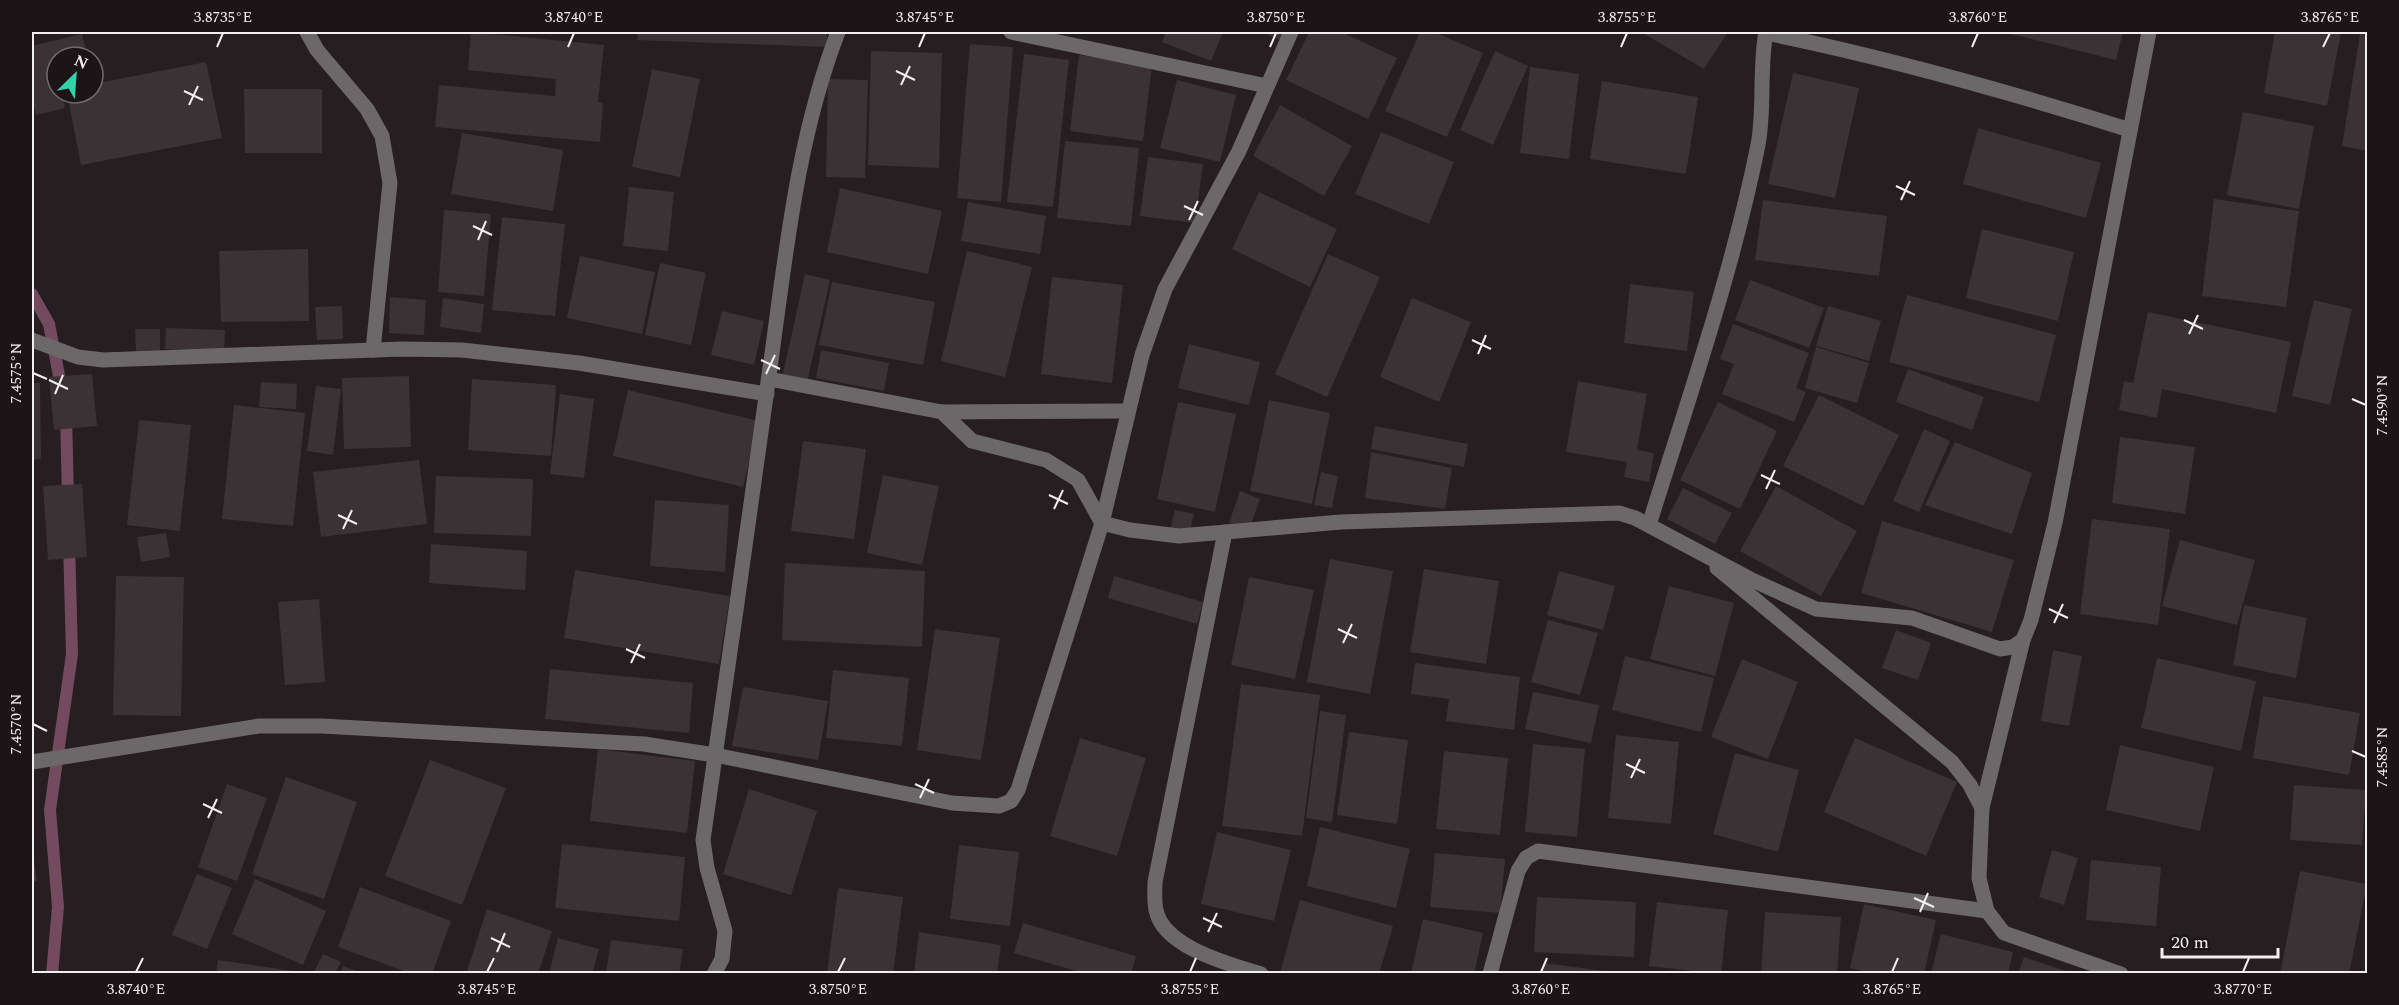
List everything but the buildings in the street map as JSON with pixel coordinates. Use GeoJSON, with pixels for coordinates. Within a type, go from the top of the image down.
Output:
{"type":"FeatureCollection","features":[{"type":"Feature","properties":{"kind":"street"},"geometry":{"type":"LineString","coordinates":[[308,32],[318,50],[367,109],[382,136],[390,183],[373,350]]}},
{"type":"Feature","properties":{"kind":"street"},"geometry":{"type":"LineString","coordinates":[[714,974],[722,959],[725,931],[707,868],[703,840],[795,181],[827,60],[838,32]]}},
{"type":"Feature","properties":{"kind":"street"},"geometry":{"type":"LineString","coordinates":[[1011,32],[1267,86]]}},
{"type":"Feature","properties":{"kind":"street"},"geometry":{"type":"LineString","coordinates":[[32,762],[259,726],[322,726],[644,744],[715,755],[952,803],[999,806],[1011,801],[1018,790],[1102,524],[1142,355],[1165,289],[1239,151],[1291,32]]}},
{"type":"Feature","properties":{"kind":"street"},"geometry":{"type":"LineString","coordinates":[[1648,525],[1721,296],[1758,142],[1762,57],[1766,32],[1862,52],[2020,95],[2130,130]]}},
{"type":"Feature","properties":{"kind":"street"},"geometry":{"type":"LineString","coordinates":[[2121,974],[2004,933],[1987,911],[1979,878],[1982,808],[2023,640],[2031,620],[2055,523],[2149,32]]}},
{"type":"Feature","properties":{"kind":"street"},"geometry":{"type":"LineString","coordinates":[[32,340],[78,357],[103,360],[373,350],[462,350],[768,386],[942,412],[1128,411]]}},
{"type":"Feature","properties":{"kind":"street"},"geometry":{"type":"LineString","coordinates":[[942,412],[972,441],[1046,460],[1078,480],[1102,524],[1130,530],[1179,536],[1341,522],[1619,513],[1648,525],[1816,609],[1912,618],[2000,648],[2013,647],[2023,640]]}},
{"type":"Feature","properties":{"kind":"street"},"geometry":{"type":"LineString","coordinates":[[1226,532],[1155,882],[1156,912],[1170,936],[1218,960],[1261,974]]}},
{"type":"Feature","properties":{"kind":"street"},"geometry":{"type":"LineString","coordinates":[[1692,549],[1952,762],[1970,785],[1982,808]]}},
{"type":"Feature","properties":{"kind":"street"},"geometry":{"type":"LineString","coordinates":[[1490,974],[1518,871],[1526,858],[1538,850],[1987,911]]}},
{"type":"Feature","properties":{"kind":"waterway"},"geometry":{"type":"LineString","coordinates":[[32,294],[49,324],[62,391]]}},
{"type":"Feature","properties":{"kind":"waterway"},"geometry":{"type":"LineString","coordinates":[[66,414],[68,499]]}},
{"type":"Feature","properties":{"kind":"waterway"},"geometry":{"type":"LineString","coordinates":[[52,974],[58,907],[50,810],[72,654],[69,543]]}}]}
